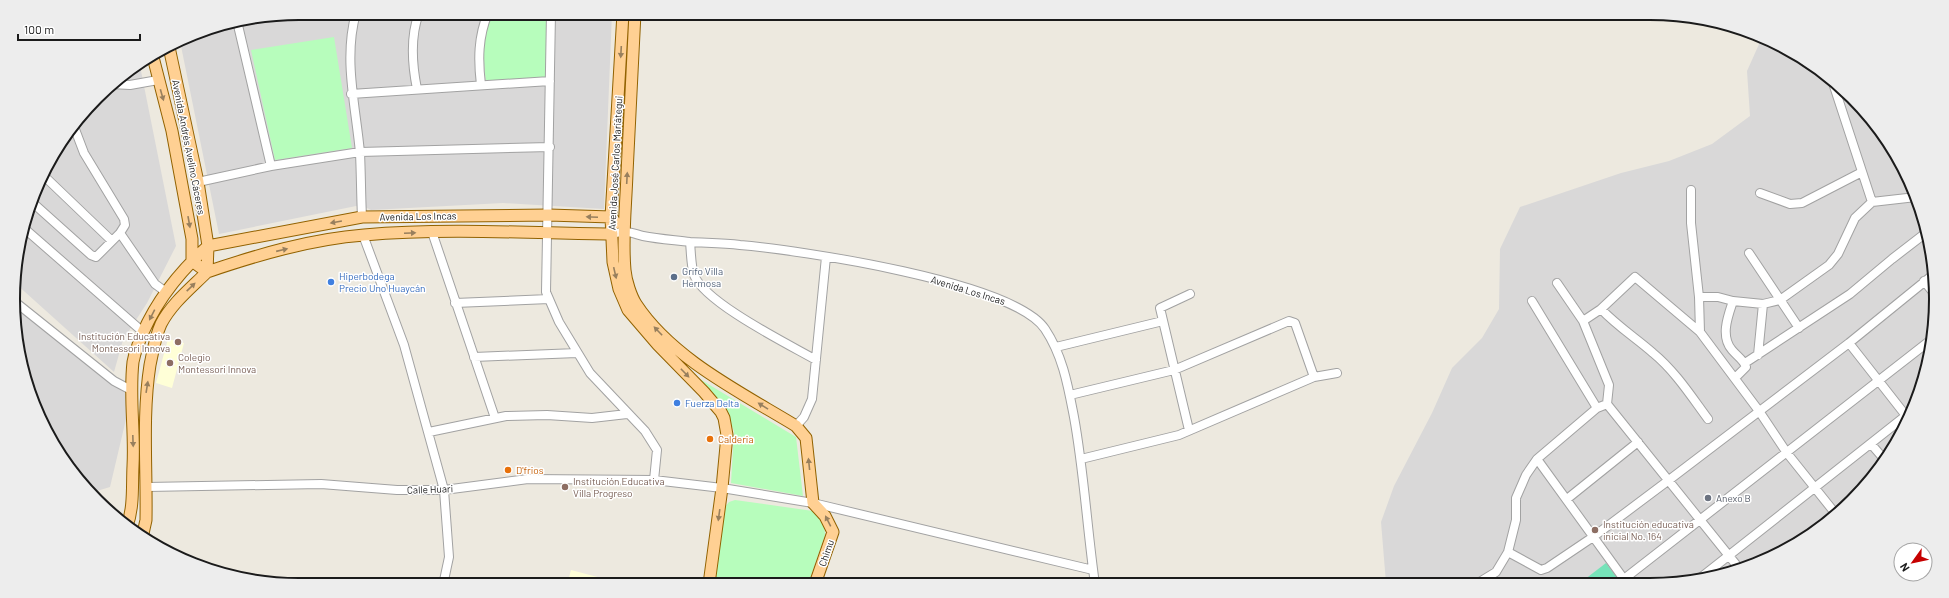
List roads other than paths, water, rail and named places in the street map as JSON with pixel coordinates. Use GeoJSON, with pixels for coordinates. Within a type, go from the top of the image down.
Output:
{"type":"FeatureCollection","features":[{"type":"Feature","properties":{"kind":"main road","name":"Avenida José Carlos Mariátegui"},"geometry":{"type":"LineString","coordinates":[[623,20],[611,217],[613,262],[619,289],[628,310],[658,345],[704,392],[721,412],[724,418],[727,435],[722,488],[710,578]]}},
{"type":"Feature","properties":{"kind":"main road","name":"Avenida José Carlos Mariátegui"},"geometry":{"type":"LineString","coordinates":[[634,20],[625,231],[625,271],[636,303],[654,328],[677,349],[708,372],[796,426]]}},
{"type":"Feature","properties":{"kind":"main road","name":"Avenida Andrés Avelino Cáceres"},"geometry":{"type":"LineString","coordinates":[[170,52],[198,182],[208,246],[207,272]]}},
{"type":"Feature","properties":{"kind":"main road","name":"Avenida Andrés Avelino Cáceres"},"geometry":{"type":"LineString","coordinates":[[155,60],[158,80],[172,131],[192,239],[192,261]]}},
{"type":"Feature","properties":{"kind":"main road"},"geometry":{"type":"LineString","coordinates":[[172,131],[187,129]]}},
{"type":"Feature","properties":{"kind":"main road","name":"Avenida Los Incas"},"geometry":{"type":"LineString","coordinates":[[208,246],[362,217],[549,215],[611,217]]}},
{"type":"Feature","properties":{"kind":"main road"},"geometry":{"type":"LineString","coordinates":[[611,217],[625,231]]}},
{"type":"Feature","properties":{"kind":"main road","name":"Avenida Los Incas"},"geometry":{"type":"LineString","coordinates":[[207,272],[251,257],[308,244],[363,235],[432,232],[612,234]]}},
{"type":"Feature","properties":{"kind":"main road"},"geometry":{"type":"LineString","coordinates":[[129,520],[134,453],[131,390],[133,360],[143,332],[166,292],[192,261],[208,246]]}},
{"type":"Feature","properties":{"kind":"main road"},"geometry":{"type":"LineString","coordinates":[[144,531],[146,520],[146,396],[154,342],[161,324],[169,311],[189,288],[207,272],[192,261]]}},
{"type":"Feature","properties":{"kind":"main road"},"geometry":{"type":"LineString","coordinates":[[796,426],[806,438],[813,503]]}},
{"type":"Feature","properties":{"kind":"main road","name":"Chimu"},"geometry":{"type":"LineString","coordinates":[[813,503],[825,516],[833,532],[817,578]]}},
{"type":"Feature","properties":{"kind":"street"},"geometry":{"type":"LineString","coordinates":[[355,20],[351,53],[351,94],[360,152],[362,217]]}},
{"type":"Feature","properties":{"kind":"street"},"geometry":{"type":"LineString","coordinates":[[417,20],[413,36],[413,68],[417,89]]}},
{"type":"Feature","properties":{"kind":"street"},"geometry":{"type":"LineString","coordinates":[[481,85],[479,42],[486,20]]}},
{"type":"Feature","properties":{"kind":"street"},"geometry":{"type":"LineString","coordinates":[[551,20],[549,215],[546,292],[559,322],[590,373],[627,414],[645,431],[657,450],[654,480]]}},
{"type":"Feature","properties":{"kind":"street"},"geometry":{"type":"LineString","coordinates":[[238,27],[272,166]]}},
{"type":"Feature","properties":{"kind":"street"},"geometry":{"type":"LineString","coordinates":[[121,85],[130,85],[158,80]]}},
{"type":"Feature","properties":{"kind":"street"},"geometry":{"type":"LineString","coordinates":[[351,94],[550,81]]}},
{"type":"Feature","properties":{"kind":"street"},"geometry":{"type":"LineString","coordinates":[[1835,90],[1872,202]]}},
{"type":"Feature","properties":{"kind":"street"},"geometry":{"type":"LineString","coordinates":[[36,206],[91,255],[96,257],[101,254],[125,225],[124,219],[84,153],[76,132]]}},
{"type":"Feature","properties":{"kind":"street"},"geometry":{"type":"LineString","coordinates":[[198,182],[272,166],[360,152],[550,147]]}},
{"type":"Feature","properties":{"kind":"street"},"geometry":{"type":"LineString","coordinates":[[1760,193],[1790,204],[1802,202],[1862,172]]}},
{"type":"Feature","properties":{"kind":"street"},"geometry":{"type":"LineString","coordinates":[[47,179],[112,241]]}},
{"type":"Feature","properties":{"kind":"street"},"geometry":{"type":"LineString","coordinates":[[1691,190],[1691,223],[1699,297],[1700,332]]}},
{"type":"Feature","properties":{"kind":"street"},"geometry":{"type":"LineString","coordinates":[[1699,297],[1718,297],[1733,301],[1763,304],[1780,300],[1829,265],[1838,254],[1855,218],[1872,202],[1910,198]]}},
{"type":"Feature","properties":{"kind":"street","name":"Avenida Los Incas"},"geometry":{"type":"LineString","coordinates":[[612,234],[625,231],[644,236],[690,242],[740,245],[826,257],[906,272],[984,293],[1005,300],[1027,312],[1044,327],[1056,347],[1063,367],[1070,395],[1081,459],[1094,578]]}},
{"type":"Feature","properties":{"kind":"street"},"geometry":{"type":"LineString","coordinates":[[120,232],[155,284],[166,292]]}},
{"type":"Feature","properties":{"kind":"street"},"geometry":{"type":"LineString","coordinates":[[432,232],[495,418]]}},
{"type":"Feature","properties":{"kind":"street"},"geometry":{"type":"LineString","coordinates":[[28,234],[143,332]]}},
{"type":"Feature","properties":{"kind":"street"},"geometry":{"type":"LineString","coordinates":[[363,235],[404,345],[444,490],[450,557],[445,578]]}},
{"type":"Feature","properties":{"kind":"street"},"geometry":{"type":"LineString","coordinates":[[1745,363],[1850,294],[1922,236]]}},
{"type":"Feature","properties":{"kind":"street"},"geometry":{"type":"LineString","coordinates":[[690,242],[694,275],[701,287],[726,308],[816,360]]}},
{"type":"Feature","properties":{"kind":"street"},"geometry":{"type":"LineString","coordinates":[[1749,253],[1799,328]]}},
{"type":"Feature","properties":{"kind":"street"},"geometry":{"type":"LineString","coordinates":[[796,426],[804,417],[812,399],[826,257]]}},
{"type":"Feature","properties":{"kind":"street"},"geometry":{"type":"LineString","coordinates":[[1583,322],[1601,309],[1635,277],[1700,332],[1759,411],[1787,453],[1833,510]]}},
{"type":"Feature","properties":{"kind":"street"},"geometry":{"type":"LineString","coordinates":[[1508,552],[1541,570],[1547,568],[1593,537],[1669,480],[1849,343],[1928,280]]}},
{"type":"Feature","properties":{"kind":"street"},"geometry":{"type":"LineString","coordinates":[[1557,282],[1583,322],[1609,385],[1607,404],[1736,564]]}},
{"type":"Feature","properties":{"kind":"street"},"geometry":{"type":"LineString","coordinates":[[1189,430],[1160,308],[1190,294]]}},
{"type":"Feature","properties":{"kind":"street"},"geometry":{"type":"LineString","coordinates":[[455,303],[549,299]]}},
{"type":"Feature","properties":{"kind":"street"},"geometry":{"type":"LineString","coordinates":[[1532,301],[1597,408]]}},
{"type":"Feature","properties":{"kind":"street"},"geometry":{"type":"LineString","coordinates":[[1733,301],[1726,324],[1726,337],[1731,348],[1745,363],[1746,368],[1744,372],[1735,378]]}},
{"type":"Feature","properties":{"kind":"street"},"geometry":{"type":"LineString","coordinates":[[1758,355],[1763,304]]}},
{"type":"Feature","properties":{"kind":"street"},"geometry":{"type":"LineString","coordinates":[[20,306],[114,381],[131,390]]}},
{"type":"Feature","properties":{"kind":"street"},"geometry":{"type":"LineString","coordinates":[[1601,309],[1614,323],[1653,353],[1670,370],[1708,419]]}},
{"type":"Feature","properties":{"kind":"street"},"geometry":{"type":"LineString","coordinates":[[1056,347],[1163,321]]}},
{"type":"Feature","properties":{"kind":"street"},"geometry":{"type":"LineString","coordinates":[[1070,395],[1174,370],[1289,321],[1296,323],[1314,377]]}},
{"type":"Feature","properties":{"kind":"street"},"geometry":{"type":"LineString","coordinates":[[1849,343],[1905,413]]}},
{"type":"Feature","properties":{"kind":"street"},"geometry":{"type":"LineString","coordinates":[[1629,578],[1699,520],[1925,345]]}},
{"type":"Feature","properties":{"kind":"street"},"geometry":{"type":"LineString","coordinates":[[474,357],[577,353]]}},
{"type":"Feature","properties":{"kind":"street"},"geometry":{"type":"LineString","coordinates":[[1081,459],[1179,435],[1314,377],[1337,373]]}},
{"type":"Feature","properties":{"kind":"street"},"geometry":{"type":"LineString","coordinates":[[1486,578],[1496,572],[1508,552],[1516,520],[1516,498],[1526,475],[1537,459],[1597,408],[1607,404]]}},
{"type":"Feature","properties":{"kind":"street"},"geometry":{"type":"LineString","coordinates":[[429,432],[506,416],[547,415],[592,418],[627,414]]}},
{"type":"Feature","properties":{"kind":"street"},"geometry":{"type":"LineString","coordinates":[[1709,572],[1900,421]]}},
{"type":"Feature","properties":{"kind":"street"},"geometry":{"type":"LineString","coordinates":[[1567,499],[1638,442]]}},
{"type":"Feature","properties":{"kind":"street"},"geometry":{"type":"LineString","coordinates":[[1871,444],[1881,455]]}},
{"type":"Feature","properties":{"kind":"street"},"geometry":{"type":"LineString","coordinates":[[1537,459],[1623,578]]}},
{"type":"Feature","properties":{"kind":"street","name":"Calle Huari"},"geometry":{"type":"LineString","coordinates":[[146,487],[321,484],[397,490],[444,490],[528,479],[654,480],[722,488],[813,503],[1093,570]]}},
{"type":"Feature","properties":{"kind":"place","name":"Grifo Villa Hermosa"},"geometry":{"type":"Point","coordinates":[674,277]}},
{"type":"Feature","properties":{"kind":"place","name":"Hiperbodega Precio Uno Huaycán"},"geometry":{"type":"Point","coordinates":[331,282]}},
{"type":"Feature","properties":{"kind":"place","name":"Institución Educativa Montessori Innova"},"geometry":{"type":"Point","coordinates":[178,342]}},
{"type":"Feature","properties":{"kind":"place","name":"Colegio Montessori Innova"},"geometry":{"type":"Point","coordinates":[170,363]}},
{"type":"Feature","properties":{"kind":"place","name":"Fuerza Delta"},"geometry":{"type":"Point","coordinates":[677,403]}},
{"type":"Feature","properties":{"kind":"place","name":"Calderia"},"geometry":{"type":"Point","coordinates":[710,439]}},
{"type":"Feature","properties":{"kind":"place","name":"D'frios"},"geometry":{"type":"Point","coordinates":[508,470]}},
{"type":"Feature","properties":{"kind":"place","name":"Institución Educativa Villa Progreso"},"geometry":{"type":"Point","coordinates":[565,487]}},
{"type":"Feature","properties":{"kind":"place","name":"Anexo B"},"geometry":{"type":"Point","coordinates":[1708,498]}},
{"type":"Feature","properties":{"kind":"place","name":"Institución educativa inicial No. 164"},"geometry":{"type":"Point","coordinates":[1595,530]}}]}
